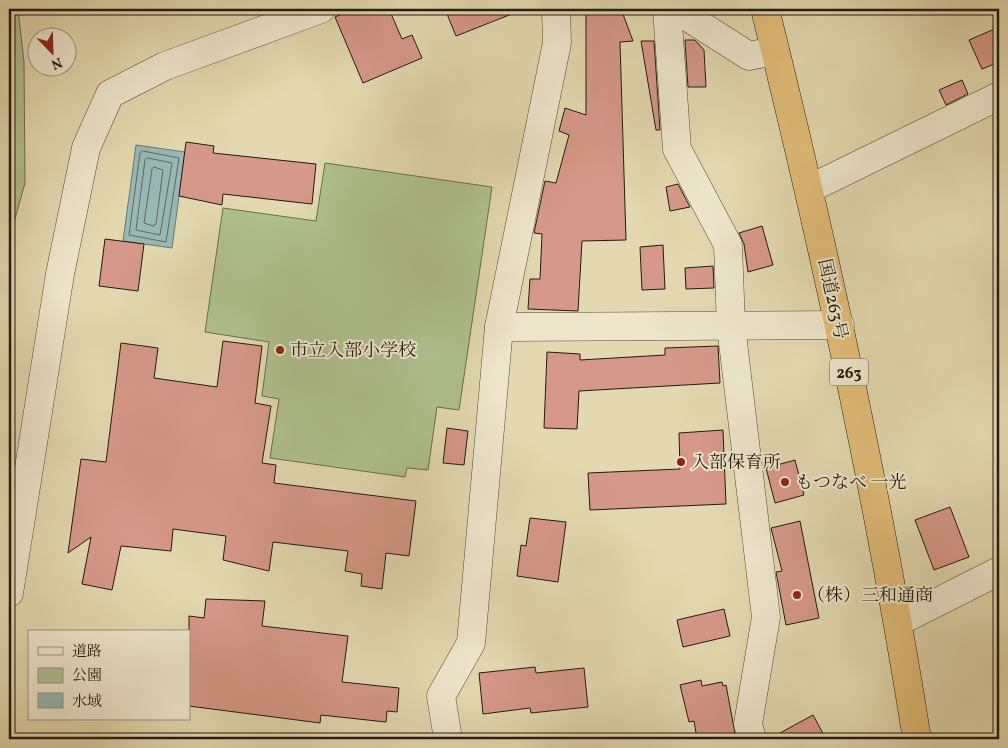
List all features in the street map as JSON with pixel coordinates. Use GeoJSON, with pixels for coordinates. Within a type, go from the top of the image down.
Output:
{"type":"FeatureCollection","features":[{"type":"Feature","properties":{"kind":"highway","name":"国道263号"},"geometry":{"type":"LineString","coordinates":[[765,9],[840,325],[898,622],[917,739]]}},
{"type":"Feature","properties":{"kind":"street"},"geometry":{"type":"LineString","coordinates":[[9,593],[66,245],[86,148],[110,94],[164,66],[320,9]]}},
{"type":"Feature","properties":{"kind":"street"},"geometry":{"type":"LineString","coordinates":[[448,739],[442,696],[471,643],[499,327],[557,43],[556,9]]}},
{"type":"Feature","properties":{"kind":"street"},"geometry":{"type":"LineString","coordinates":[[667,9],[677,149],[728,245],[731,326],[766,617],[748,724],[752,739]]}},
{"type":"Feature","properties":{"kind":"street"},"geometry":{"type":"LineString","coordinates":[[675,9],[749,56],[775,51]]}},
{"type":"Feature","properties":{"kind":"street"},"geometry":{"type":"LineString","coordinates":[[809,189],[999,96]]}},
{"type":"Feature","properties":{"kind":"street"},"geometry":{"type":"LineString","coordinates":[[499,327],[840,325]]}},
{"type":"Feature","properties":{"kind":"street"},"geometry":{"type":"LineString","coordinates":[[898,622],[999,571]]}},
{"type":"Feature","properties":{"kind":"green space"},"geometry":{"type":"Polygon","coordinates":[[[9,9],[18,9],[24,62],[25,183],[9,240],[9,9]]]}},
{"type":"Feature","properties":{"kind":"green space"},"geometry":{"type":"Polygon","coordinates":[[[325,163],[492,187],[459,410],[437,407],[428,470],[407,468],[405,477],[270,458],[279,399],[262,396],[269,342],[205,332],[223,208],[316,221],[325,163]]]}},
{"type":"Feature","properties":{"kind":"water"},"geometry":{"type":"Polygon","coordinates":[[[136,145],[185,152],[172,248],[123,241],[136,145]]]}},
{"type":"Feature","properties":{"kind":"building"},"geometry":{"type":"Polygon","coordinates":[[[353,9],[389,9],[402,39],[412,35],[422,58],[363,83],[335,17],[353,9]]]}},
{"type":"Feature","properties":{"kind":"building"},"geometry":{"type":"Polygon","coordinates":[[[445,9],[522,9],[522,10],[456,36],[445,9]]]}},
{"type":"Feature","properties":{"kind":"building"},"geometry":{"type":"Polygon","coordinates":[[[586,9],[621,9],[633,41],[620,42],[626,240],[582,241],[578,311],[528,309],[530,279],[540,279],[542,234],[534,233],[545,181],[556,183],[569,135],[559,131],[565,108],[586,115],[586,9]]]}},
{"type":"Feature","properties":{"kind":"building"},"geometry":{"type":"Polygon","coordinates":[[[999,27],[999,62],[982,69],[969,40],[999,27]]]}},
{"type":"Feature","properties":{"kind":"building"},"geometry":{"type":"Polygon","coordinates":[[[685,40],[695,40],[704,50],[706,87],[688,87],[685,40]]]}},
{"type":"Feature","properties":{"kind":"building"},"geometry":{"type":"Polygon","coordinates":[[[641,41],[654,41],[660,130],[656,130],[641,41]]]}},
{"type":"Feature","properties":{"kind":"building"},"geometry":{"type":"Polygon","coordinates":[[[962,80],[968,94],[946,105],[939,90],[962,80]]]}},
{"type":"Feature","properties":{"kind":"building"},"geometry":{"type":"Polygon","coordinates":[[[186,142],[214,146],[213,153],[316,164],[312,204],[223,194],[222,205],[179,196],[186,142]]]}},
{"type":"Feature","properties":{"kind":"building"},"geometry":{"type":"Polygon","coordinates":[[[678,184],[690,207],[670,211],[666,187],[678,184]]]}},
{"type":"Feature","properties":{"kind":"building"},"geometry":{"type":"Polygon","coordinates":[[[762,226],[773,265],[748,272],[744,244],[739,233],[762,226]]]}},
{"type":"Feature","properties":{"kind":"building"},"geometry":{"type":"Polygon","coordinates":[[[105,239],[144,244],[138,291],[99,286],[105,239]]]}},
{"type":"Feature","properties":{"kind":"building"},"geometry":{"type":"Polygon","coordinates":[[[663,245],[665,289],[642,290],[640,247],[663,245]]]}},
{"type":"Feature","properties":{"kind":"building"},"geometry":{"type":"Polygon","coordinates":[[[713,266],[714,288],[686,289],[685,268],[713,266]]]}},
{"type":"Feature","properties":{"kind":"building"},"geometry":{"type":"Polygon","coordinates":[[[223,341],[262,346],[255,403],[271,406],[262,463],[276,465],[274,483],[416,501],[409,556],[386,553],[382,589],[361,586],[362,574],[345,571],[348,551],[273,542],[269,571],[223,560],[226,536],[173,529],[171,551],[121,546],[112,590],[82,584],[91,537],[68,553],[81,459],[106,462],[121,343],[158,348],[154,378],[217,387],[223,341]]]}},
{"type":"Feature","properties":{"kind":"building"},"geometry":{"type":"Polygon","coordinates":[[[718,346],[720,383],[579,391],[577,429],[544,428],[547,352],[580,354],[580,360],[665,355],[665,348],[718,346]]]}},
{"type":"Feature","properties":{"kind":"building"},"geometry":{"type":"Polygon","coordinates":[[[447,428],[468,431],[464,465],[443,463],[447,428]]]}},
{"type":"Feature","properties":{"kind":"building"},"geometry":{"type":"Polygon","coordinates":[[[723,430],[726,504],[590,510],[588,473],[680,469],[679,433],[723,430]]]}},
{"type":"Feature","properties":{"kind":"building","name":"もつなべ 一光"},"geometry":{"type":"Polygon","coordinates":[[[795,460],[804,495],[775,503],[766,468],[795,460]]]}},
{"type":"Feature","properties":{"kind":"building"},"geometry":{"type":"Polygon","coordinates":[[[950,507],[969,557],[934,570],[915,520],[950,507]]]}},
{"type":"Feature","properties":{"kind":"building"},"geometry":{"type":"Polygon","coordinates":[[[530,518],[566,522],[558,582],[517,576],[521,545],[526,546],[530,518]]]}},
{"type":"Feature","properties":{"kind":"building"},"geometry":{"type":"Polygon","coordinates":[[[800,521],[819,618],[786,625],[776,572],[782,571],[771,528],[800,521]]]}},
{"type":"Feature","properties":{"kind":"building"},"geometry":{"type":"Polygon","coordinates":[[[206,599],[265,601],[262,626],[348,636],[342,682],[399,688],[397,712],[387,711],[386,722],[321,715],[320,723],[190,706],[189,616],[204,618],[206,599]]]}},
{"type":"Feature","properties":{"kind":"building"},"geometry":{"type":"Polygon","coordinates":[[[724,609],[730,636],[683,647],[677,620],[724,609]]]}},
{"type":"Feature","properties":{"kind":"building"},"geometry":{"type":"Polygon","coordinates":[[[535,667],[536,673],[584,668],[588,707],[531,713],[530,708],[483,714],[479,673],[535,667]]]}},
{"type":"Feature","properties":{"kind":"building"},"geometry":{"type":"Polygon","coordinates":[[[701,680],[702,686],[722,682],[723,686],[726,685],[736,739],[697,739],[694,721],[689,722],[680,685],[701,680]]]}},
{"type":"Feature","properties":{"kind":"building"},"geometry":{"type":"Polygon","coordinates":[[[813,715],[826,739],[769,739],[813,715]]]}},
{"type":"Feature","properties":{"kind":"place","name":"市立入部小学校"},"geometry":{"type":"Point","coordinates":[280,350]}},
{"type":"Feature","properties":{"kind":"place","name":"入部保育所"},"geometry":{"type":"Point","coordinates":[681,462]}},
{"type":"Feature","properties":{"kind":"place","name":"もつなべ 一光"},"geometry":{"type":"Point","coordinates":[785,482]}},
{"type":"Feature","properties":{"kind":"place","name":"（株）三和通商"},"geometry":{"type":"Point","coordinates":[797,595]}}]}
